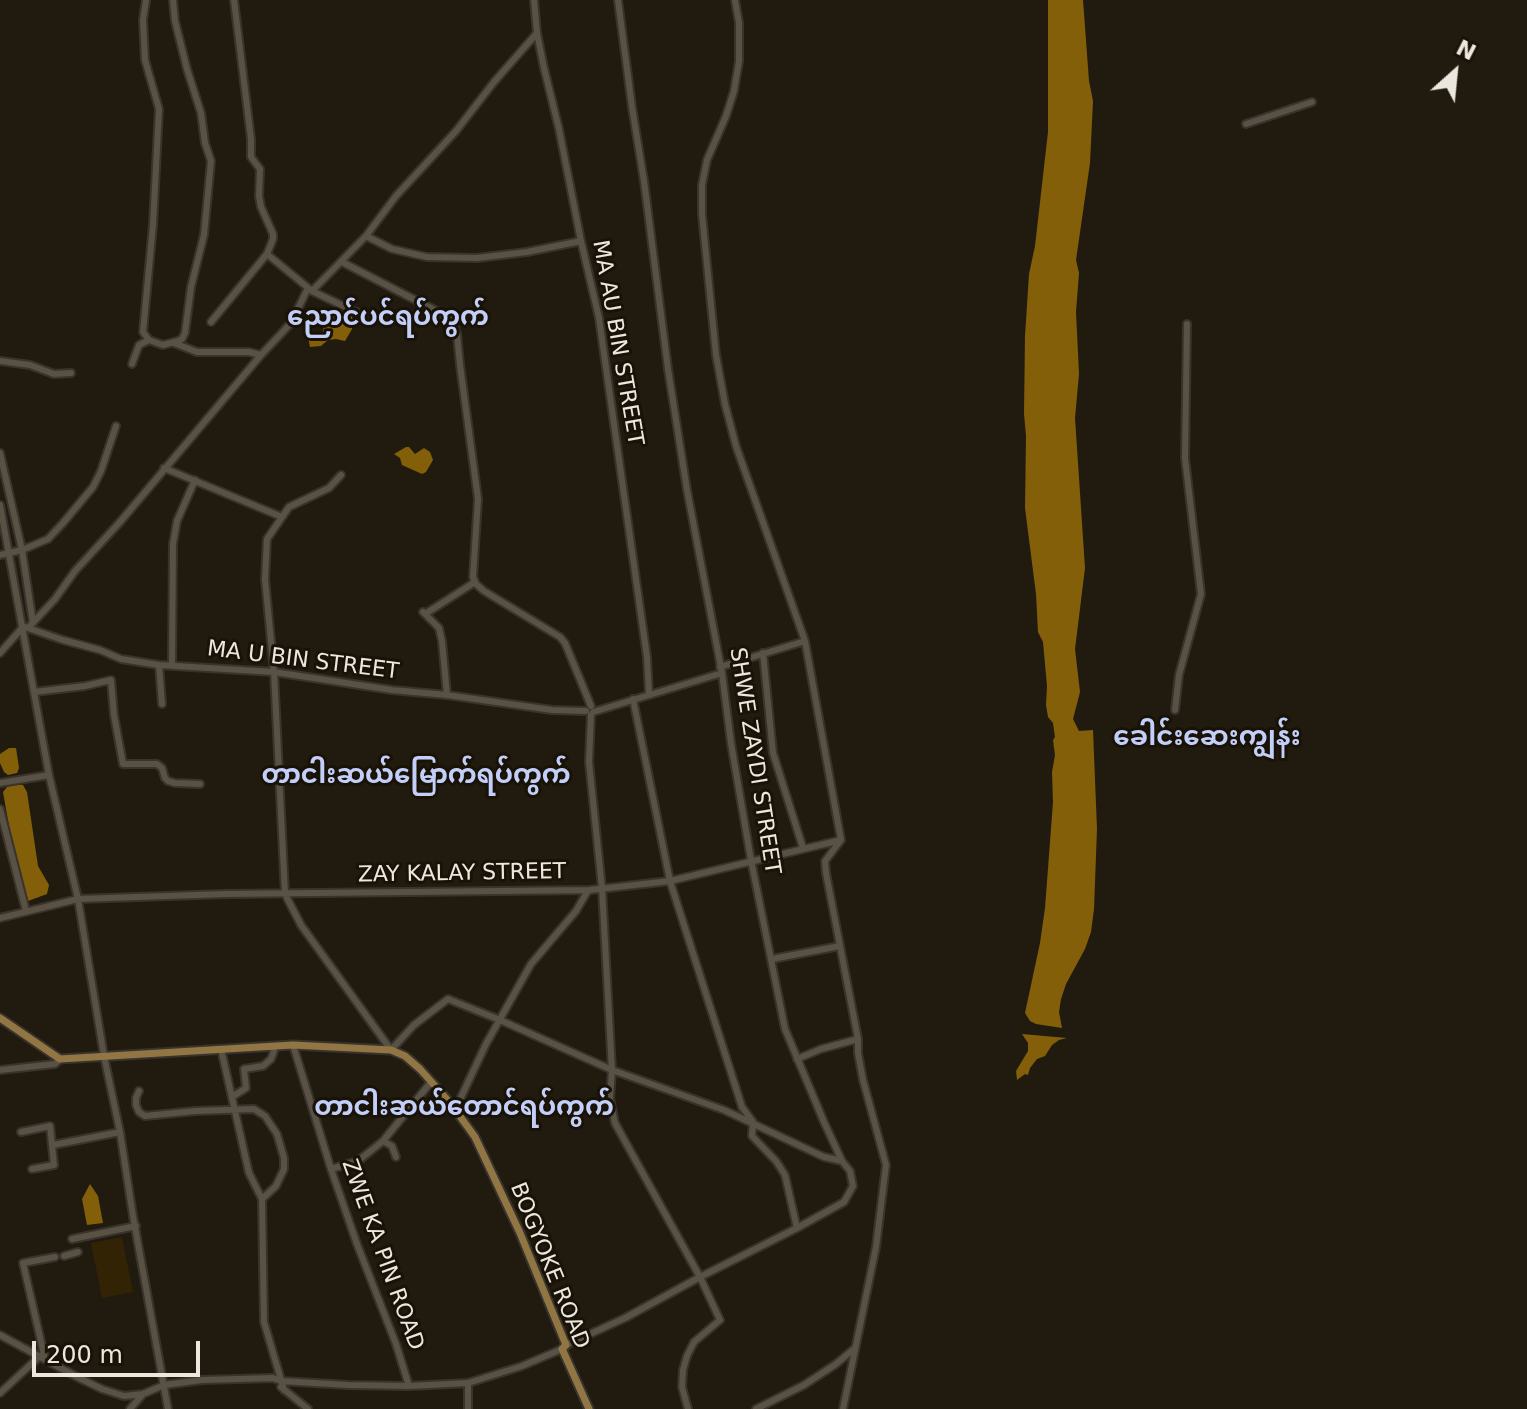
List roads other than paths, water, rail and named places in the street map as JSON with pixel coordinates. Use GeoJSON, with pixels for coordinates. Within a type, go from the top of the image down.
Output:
{"type":"FeatureCollection","features":[{"type":"Feature","properties":{"kind":"main road"},"geometry":{"type":"LineString","coordinates":[[0,1018],[60,1059],[293,1045],[391,1050]]}},
{"type":"Feature","properties":{"kind":"main road","name":"BOGYOKE ROAD"},"geometry":{"type":"LineString","coordinates":[[391,1050],[405,1056],[431,1082],[475,1137],[520,1233],[589,1409]]}},
{"type":"Feature","properties":{"kind":"street"},"geometry":{"type":"LineString","coordinates":[[146,0],[143,20],[145,60],[159,109],[143,332],[149,340],[163,345],[182,339],[185,333],[191,287],[204,235],[211,161],[175,21],[173,0]]}},
{"type":"Feature","properties":{"kind":"street"},"geometry":{"type":"LineString","coordinates":[[211,322],[267,254],[273,234],[261,207],[260,169],[251,157],[234,0]]}},
{"type":"Feature","properties":{"kind":"street","name":"MA AU BIN STREET"},"geometry":{"type":"LineString","coordinates":[[534,0],[537,33],[601,332],[647,657],[649,694]]}},
{"type":"Feature","properties":{"kind":"street","name":"SHWE ZAYDI STREET"},"geometry":{"type":"LineString","coordinates":[[143,1394],[164,1385],[202,1380],[409,1386],[468,1383],[522,1366],[625,1318],[844,1202],[853,1186],[850,1171],[842,1161],[785,1029],[751,860],[668,369],[618,0]]}},
{"type":"Feature","properties":{"kind":"street"},"geometry":{"type":"LineString","coordinates":[[735,0],[739,23],[739,61],[734,91],[707,160],[702,185],[711,307],[725,404],[736,446],[805,641],[841,840],[825,861],[863,1080],[886,1165],[876,1247],[843,1409]]}},
{"type":"Feature","properties":{"kind":"street"},"geometry":{"type":"LineString","coordinates":[[0,653],[55,599],[75,571],[291,323],[310,289],[366,236],[396,196],[456,131],[537,33]]}},
{"type":"Feature","properties":{"kind":"street"},"geometry":{"type":"LineString","coordinates":[[1246,124],[1312,102]]}},
{"type":"Feature","properties":{"kind":"street"},"geometry":{"type":"LineString","coordinates":[[366,236],[392,249],[427,257],[477,258],[581,241]]}},
{"type":"Feature","properties":{"kind":"street"},"geometry":{"type":"LineString","coordinates":[[267,254],[310,289],[358,313]]}},
{"type":"Feature","properties":{"kind":"street"},"geometry":{"type":"LineString","coordinates":[[342,262],[452,319],[456,325],[478,499],[473,577],[484,591],[560,637],[590,711],[589,762],[602,888],[612,1070],[610,1099],[615,1123],[700,1277],[720,1320],[694,1342],[687,1356],[682,1387],[688,1409]]}},
{"type":"Feature","properties":{"kind":"street"},"geometry":{"type":"LineString","coordinates":[[1175,710],[1179,675],[1201,594],[1185,458],[1187,324]]}},
{"type":"Feature","properties":{"kind":"street"},"geometry":{"type":"LineString","coordinates":[[132,364],[139,345],[149,340]]}},
{"type":"Feature","properties":{"kind":"street"},"geometry":{"type":"LineString","coordinates":[[174,343],[197,352],[249,352],[261,355]]}},
{"type":"Feature","properties":{"kind":"street"},"geometry":{"type":"LineString","coordinates":[[0,361],[30,365],[54,374],[71,373]]}},
{"type":"Feature","properties":{"kind":"street"},"geometry":{"type":"LineString","coordinates":[[0,555],[48,539],[80,504],[101,471],[116,426]]}},
{"type":"Feature","properties":{"kind":"street"},"geometry":{"type":"LineString","coordinates":[[0,453],[22,550],[26,626],[34,692],[49,775],[78,899],[168,1409]]}},
{"type":"Feature","properties":{"kind":"street"},"geometry":{"type":"LineString","coordinates":[[164,468],[282,517]]}},
{"type":"Feature","properties":{"kind":"street"},"geometry":{"type":"LineString","coordinates":[[341,475],[329,488],[289,507],[267,539],[265,579],[274,672],[285,894],[301,925],[391,1050],[414,1025],[448,999],[612,1070],[724,1110],[824,1157],[842,1161]]}},
{"type":"Feature","properties":{"kind":"street"},"geometry":{"type":"LineString","coordinates":[[172,665],[173,544],[177,521],[195,480]]}},
{"type":"Feature","properties":{"kind":"street"},"geometry":{"type":"LineString","coordinates":[[0,505],[26,626]]}},
{"type":"Feature","properties":{"kind":"street"},"geometry":{"type":"LineString","coordinates":[[447,695],[439,628],[424,613],[475,582]]}},
{"type":"Feature","properties":{"kind":"street","name":"MA U BIN STREET"},"geometry":{"type":"LineString","coordinates":[[26,626],[121,659],[159,665],[274,672],[552,710],[590,711],[805,641]]}},
{"type":"Feature","properties":{"kind":"street"},"geometry":{"type":"LineString","coordinates":[[763,653],[773,753],[803,848]]}},
{"type":"Feature","properties":{"kind":"street"},"geometry":{"type":"LineString","coordinates":[[159,665],[162,704]]}},
{"type":"Feature","properties":{"kind":"street"},"geometry":{"type":"LineString","coordinates":[[34,692],[111,680],[123,764],[157,764],[168,781],[200,784]]}},
{"type":"Feature","properties":{"kind":"street"},"geometry":{"type":"LineString","coordinates":[[633,699],[670,881],[742,1107],[753,1122],[752,1136],[785,1175],[797,1228]]}},
{"type":"Feature","properties":{"kind":"street"},"geometry":{"type":"LineString","coordinates":[[0,783],[49,775]]}},
{"type":"Feature","properties":{"kind":"street"},"geometry":{"type":"LineString","coordinates":[[0,809],[26,911]]}},
{"type":"Feature","properties":{"kind":"street","name":"ZAY KALAY STREET"},"geometry":{"type":"LineString","coordinates":[[0,918],[78,899],[590,890],[670,881],[841,840]]}},
{"type":"Feature","properties":{"kind":"street"},"geometry":{"type":"LineString","coordinates":[[455,1110],[486,1044],[531,964],[590,890]]}},
{"type":"Feature","properties":{"kind":"street"},"geometry":{"type":"LineString","coordinates":[[772,959],[840,946]]}},
{"type":"Feature","properties":{"kind":"street"},"geometry":{"type":"LineString","coordinates":[[797,1059],[858,1039]]}},
{"type":"Feature","properties":{"kind":"street","name":"ZWE KA PIN ROAD"},"geometry":{"type":"LineString","coordinates":[[293,1045],[331,1169],[409,1386]]}},
{"type":"Feature","properties":{"kind":"street"},"geometry":{"type":"LineString","coordinates":[[232,1097],[246,1088],[244,1069],[263,1066],[271,1059],[272,1046]]}},
{"type":"Feature","properties":{"kind":"street"},"geometry":{"type":"LineString","coordinates":[[221,1049],[249,1173],[262,1199],[264,1322],[277,1380],[284,1390],[308,1409]]}},
{"type":"Feature","properties":{"kind":"street"},"geometry":{"type":"LineString","coordinates":[[0,1070],[55,1064],[60,1059]]}},
{"type":"Feature","properties":{"kind":"street"},"geometry":{"type":"LineString","coordinates":[[331,1169],[358,1161],[383,1141],[431,1082]]}},
{"type":"Feature","properties":{"kind":"street"},"geometry":{"type":"LineString","coordinates":[[139,1091],[136,1105],[145,1116],[254,1109],[265,1116],[277,1134],[284,1169],[276,1186],[262,1199]]}},
{"type":"Feature","properties":{"kind":"street"},"geometry":{"type":"LineString","coordinates":[[21,1132],[50,1126],[54,1165],[32,1169]]}},
{"type":"Feature","properties":{"kind":"street"},"geometry":{"type":"LineString","coordinates":[[53,1145],[120,1132]]}},
{"type":"Feature","properties":{"kind":"street"},"geometry":{"type":"LineString","coordinates":[[383,1141],[392,1146],[396,1157]]}},
{"type":"Feature","properties":{"kind":"street"},"geometry":{"type":"LineString","coordinates":[[72,1239],[136,1226]]}},
{"type":"Feature","properties":{"kind":"street"},"geometry":{"type":"LineString","coordinates":[[64,1256],[78,1252]]}},
{"type":"Feature","properties":{"kind":"street"},"geometry":{"type":"LineString","coordinates":[[43,1358],[23,1263],[55,1257]]}},
{"type":"Feature","properties":{"kind":"street"},"geometry":{"type":"LineString","coordinates":[[0,1335],[102,1389],[124,1396],[143,1394]]}},
{"type":"Feature","properties":{"kind":"street"},"geometry":{"type":"LineString","coordinates":[[756,1409],[804,1385],[856,1347]]}},
{"type":"Feature","properties":{"kind":"street"},"geometry":{"type":"LineString","coordinates":[[0,1393],[43,1358]]}},
{"type":"Feature","properties":{"kind":"street"},"geometry":{"type":"LineString","coordinates":[[468,1383],[468,1409]]}},
{"type":"Feature","properties":{"kind":"street"},"geometry":{"type":"LineString","coordinates":[[130,1409],[143,1394]]}},
{"type":"Feature","properties":{"kind":"district","name":"ညောင်ပင်ရပ်ကွက်"},"geometry":{"type":"Point","coordinates":[388,318]}},
{"type":"Feature","properties":{"kind":"district","name":"ခေါင်းဆေးကျွန်း"},"geometry":{"type":"Point","coordinates":[1207,738]}},
{"type":"Feature","properties":{"kind":"district","name":"တာငါးဆယ်မြောက်ရပ်ကွက်"},"geometry":{"type":"Point","coordinates":[416,776]}},
{"type":"Feature","properties":{"kind":"district","name":"တာငါးဆယ်တောင်ရပ်ကွက်"},"geometry":{"type":"Point","coordinates":[464,1108]}}]}
